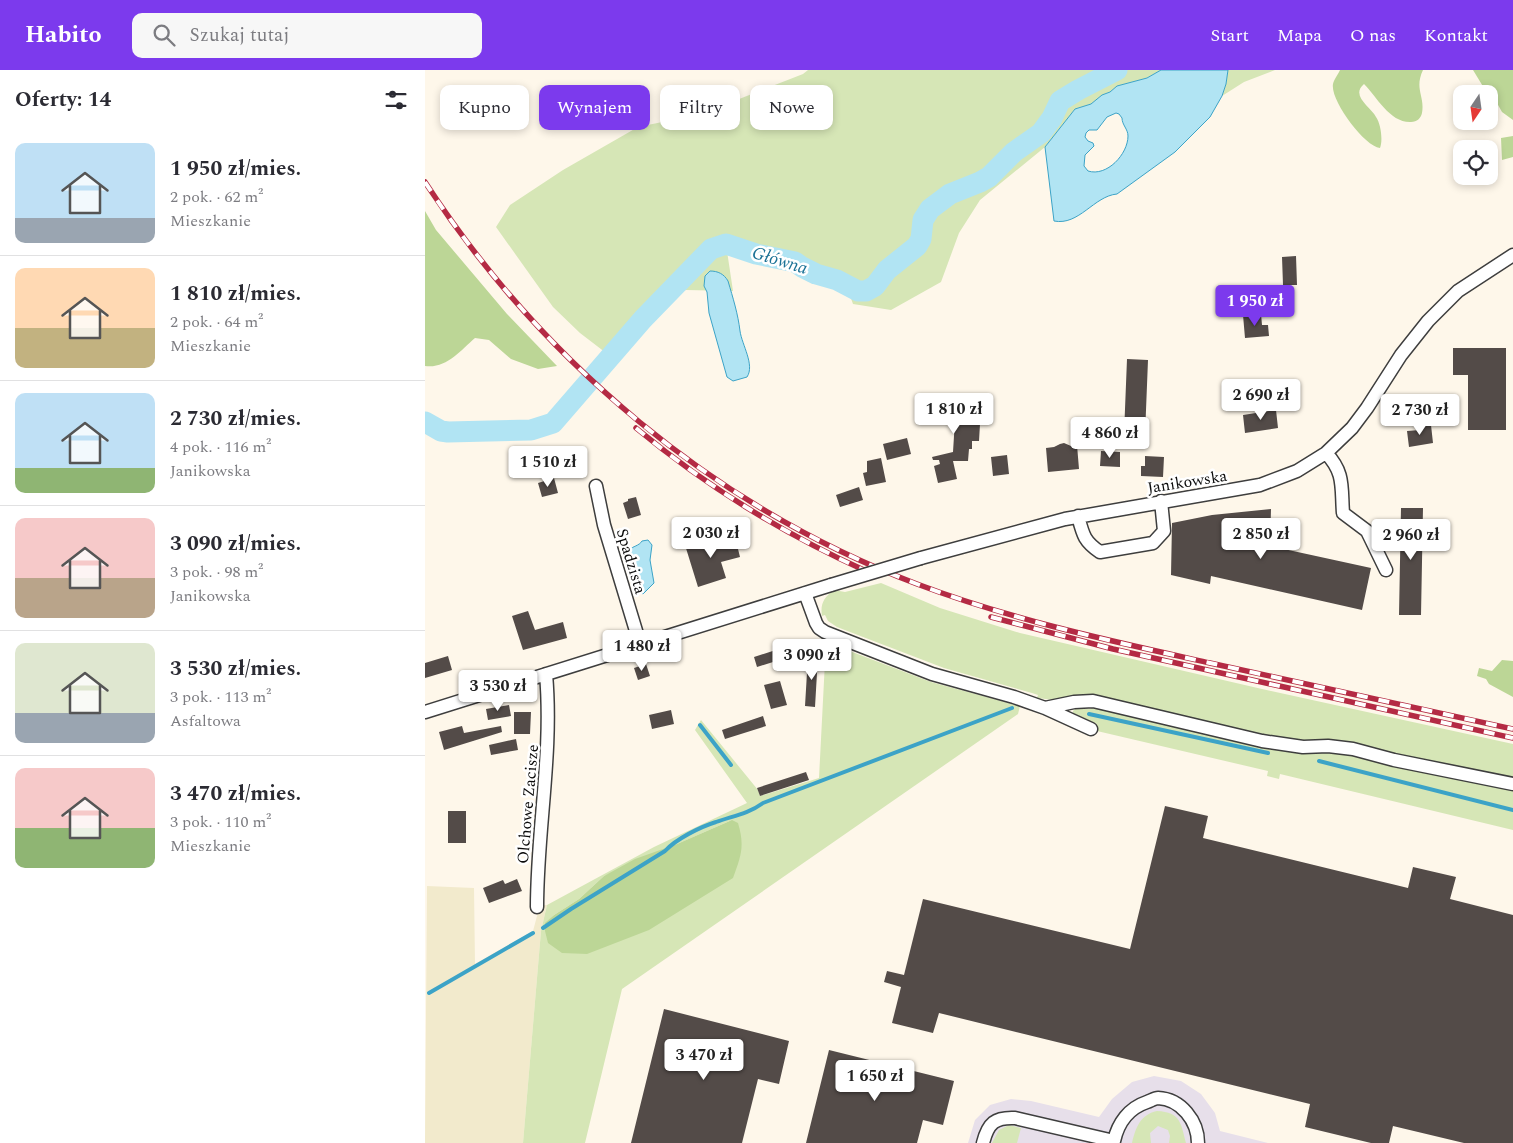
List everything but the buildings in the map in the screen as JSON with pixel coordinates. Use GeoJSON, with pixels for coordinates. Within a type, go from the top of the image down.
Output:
{"type":"FeatureCollection","features":[{"type":"Feature","properties":{"kind":"street","name":"Janikowska"},"geometry":{"type":"LineString","coordinates":[[425,712],[921,558],[1078,516],[1260,485],[1297,471],[1326,453],[1352,428],[1401,356],[1428,321],[1458,291],[1513,255]]}},
{"type":"Feature","properties":{"kind":"street"},"geometry":{"type":"LineString","coordinates":[[1326,453],[1340,472],[1343,512],[1367,531],[1386,570]]}},
{"type":"Feature","properties":{"kind":"street","name":"Spadzista"},"geometry":{"type":"LineString","coordinates":[[596,486],[604,524],[640,644]]}},
{"type":"Feature","properties":{"kind":"street"},"geometry":{"type":"LineString","coordinates":[[1078,516],[1087,544],[1101,552],[1153,543],[1164,531],[1161,501]]}},
{"type":"Feature","properties":{"kind":"street"},"geometry":{"type":"LineString","coordinates":[[805,593],[816,623],[825,632],[932,674],[1014,697],[1045,708],[1091,729]]}},
{"type":"Feature","properties":{"kind":"street","name":"Olchowe Zacisze"},"geometry":{"type":"LineString","coordinates":[[537,908],[537,868],[549,730],[546,674]]}},
{"type":"Feature","properties":{"kind":"street"},"geometry":{"type":"LineString","coordinates":[[1045,708],[1074,702],[1093,701],[1262,742],[1303,747],[1328,746],[1353,749],[1394,760],[1513,784]]}},
{"type":"Feature","properties":{"kind":"street"},"geometry":{"type":"LineString","coordinates":[[983,1143],[990,1125],[1001,1118],[1015,1118],[1114,1141],[1116,1129],[1136,1105],[1157,1098],[1178,1104],[1191,1117],[1198,1134],[1198,1143]]}},
{"type":"Feature","properties":{"kind":"shaded area"},"geometry":{"type":"Polygon","coordinates":[[[427,886],[474,888],[475,964],[533,931],[540,905],[547,905],[541,931],[523,1143],[425,1143],[427,886]]]}},
{"type":"Feature","properties":{"kind":"shaded area"},"geometry":{"type":"Polygon","coordinates":[[[1154,1076],[1181,1081],[1201,1094],[1215,1113],[1220,1131],[1268,1143],[968,1143],[975,1120],[990,1105],[1011,1099],[1031,1101],[1099,1117],[1112,1099],[1132,1082],[1154,1076]]]}},
{"type":"Feature","properties":{"kind":"green space"},"geometry":{"type":"Polygon","coordinates":[[[808,70],[1161,70],[1147,78],[1117,86],[1091,104],[1075,109],[1045,147],[980,200],[959,233],[941,282],[891,310],[853,304],[848,290],[792,265],[727,251],[733,291],[686,290],[657,300],[610,356],[580,333],[553,307],[496,227],[510,205],[563,170],[633,130],[650,130],[650,125],[660,122],[660,130],[740,130],[740,99],[750,95],[750,130],[833,130],[833,85],[775,85],[803,74],[808,70]]]}},
{"type":"Feature","properties":{"kind":"green space"},"geometry":{"type":"Polygon","coordinates":[[[1228,70],[1275,70],[1244,82],[1222,96],[1228,70]]]}},
{"type":"Feature","properties":{"kind":"green space"},"geometry":{"type":"Polygon","coordinates":[[[1340,70],[1423,70],[1419,82],[1423,107],[1421,117],[1411,122],[1403,121],[1390,114],[1364,84],[1360,88],[1360,97],[1376,117],[1381,132],[1380,148],[1373,145],[1349,121],[1337,100],[1333,84],[1340,70]]]}},
{"type":"Feature","properties":{"kind":"green space"},"geometry":{"type":"Polygon","coordinates":[[[1473,70],[1513,70],[1513,120],[1502,112],[1498,105],[1498,85],[1482,85],[1473,70]]]}},
{"type":"Feature","properties":{"kind":"green space"},"geometry":{"type":"Polygon","coordinates":[[[1513,136],[1513,157],[1502,160],[1501,138],[1513,136]]]}},
{"type":"Feature","properties":{"kind":"green space"},"geometry":{"type":"Polygon","coordinates":[[[425,211],[436,230],[507,314],[557,366],[538,369],[511,359],[489,340],[475,338],[446,362],[440,365],[425,366],[425,211]]]}},
{"type":"Feature","properties":{"kind":"green space"},"geometry":{"type":"Polygon","coordinates":[[[881,583],[940,608],[1020,633],[1513,744],[1513,830],[1280,774],[1279,779],[1267,776],[1268,771],[1097,731],[1091,736],[1097,724],[1073,713],[1073,711],[1075,709],[1091,709],[1093,697],[1073,696],[1054,700],[1037,698],[1038,695],[1032,693],[944,668],[837,627],[828,621],[825,615],[822,616],[823,601],[834,590],[845,592],[881,583]]]}},
{"type":"Feature","properties":{"kind":"green space"},"geometry":{"type":"Polygon","coordinates":[[[826,642],[931,682],[1020,706],[1018,714],[622,989],[585,1143],[523,1143],[541,931],[547,905],[654,847],[747,803],[695,730],[701,720],[758,790],[760,796],[819,778],[826,642]],[[732,820],[604,876],[579,899],[554,915],[546,923],[545,931],[732,820]]]}},
{"type":"Feature","properties":{"kind":"green space"},"geometry":{"type":"Polygon","coordinates":[[[1502,660],[1513,661],[1513,697],[1489,684],[1486,679],[1477,676],[1479,668],[1492,671],[1502,660]]]}},
{"type":"Feature","properties":{"kind":"green space"},"geometry":{"type":"Polygon","coordinates":[[[732,820],[738,823],[742,845],[733,878],[649,930],[587,954],[562,953],[548,943],[545,923],[579,899],[604,876],[635,859],[677,844],[732,820]]]}},
{"type":"Feature","properties":{"kind":"green space"},"geometry":{"type":"Polygon","coordinates":[[[1157,1111],[1171,1114],[1179,1120],[1186,1143],[1169,1143],[1170,1136],[1168,1130],[1158,1126],[1150,1133],[1151,1143],[1132,1143],[1135,1132],[1146,1115],[1157,1111]]]}},
{"type":"Feature","properties":{"kind":"green space"},"geometry":{"type":"Polygon","coordinates":[[[1009,1125],[1021,1128],[1017,1143],[992,1143],[999,1130],[1009,1125]]]}},
{"type":"Feature","properties":{"kind":"water"},"geometry":{"type":"Polygon","coordinates":[[[1161,70],[1228,70],[1222,96],[1210,117],[1175,152],[1117,194],[1101,200],[1071,219],[1054,221],[1045,147],[1075,109],[1091,104],[1117,86],[1147,78],[1161,70]],[[1116,113],[1107,117],[1097,130],[1089,130],[1086,133],[1085,137],[1094,146],[1085,155],[1084,166],[1088,171],[1102,171],[1109,167],[1120,157],[1124,150],[1128,134],[1119,114],[1116,113]]]}},
{"type":"Feature","properties":{"kind":"water"},"geometry":{"type":"Polygon","coordinates":[[[710,271],[721,273],[728,281],[737,312],[741,337],[749,361],[750,367],[747,377],[733,381],[727,377],[709,313],[707,292],[704,286],[705,276],[710,271]]]}},
{"type":"Feature","properties":{"kind":"water"},"geometry":{"type":"Polygon","coordinates":[[[648,540],[652,545],[650,560],[654,583],[643,594],[639,591],[637,579],[628,561],[627,554],[629,550],[642,541],[648,540]]]}},
{"type":"Feature","properties":{"kind":"waterway","name":"Główna"},"geometry":{"type":"LineString","coordinates":[[425,422],[441,431],[448,432],[531,430],[553,423],[643,319],[711,249],[726,244],[756,254],[795,262],[816,274],[837,280],[858,291],[866,291],[875,286],[887,270],[917,246],[921,239],[923,220],[930,209],[950,194],[989,177],[1014,152],[1041,133],[1052,118],[1060,101],[1117,70]]}},
{"type":"Feature","properties":{"kind":"waterway"},"geometry":{"type":"LineString","coordinates":[[543,928],[696,830],[1012,708]]}},
{"type":"Feature","properties":{"kind":"waterway"},"geometry":{"type":"LineString","coordinates":[[1089,714],[1268,753]]}},
{"type":"Feature","properties":{"kind":"waterway"},"geometry":{"type":"LineString","coordinates":[[700,725],[731,765]]}},
{"type":"Feature","properties":{"kind":"waterway"},"geometry":{"type":"LineString","coordinates":[[1319,761],[1513,810]]}},
{"type":"Feature","properties":{"kind":"waterway"},"geometry":{"type":"LineString","coordinates":[[429,993],[533,933]]}},
{"type":"Feature","properties":{"kind":"railway"},"geometry":{"type":"LineString","coordinates":[[425,182],[471,248],[523,310],[579,368],[640,422],[704,471],[772,514],[843,552],[917,584],[953,597],[1062,629],[1513,729]]}},
{"type":"Feature","properties":{"kind":"railway"},"geometry":{"type":"LineString","coordinates":[[636,428],[718,489],[776,525],[835,557],[866,571]]}},
{"type":"Feature","properties":{"kind":"railway"},"geometry":{"type":"LineString","coordinates":[[991,617],[1113,649],[1513,738]]}}]}
